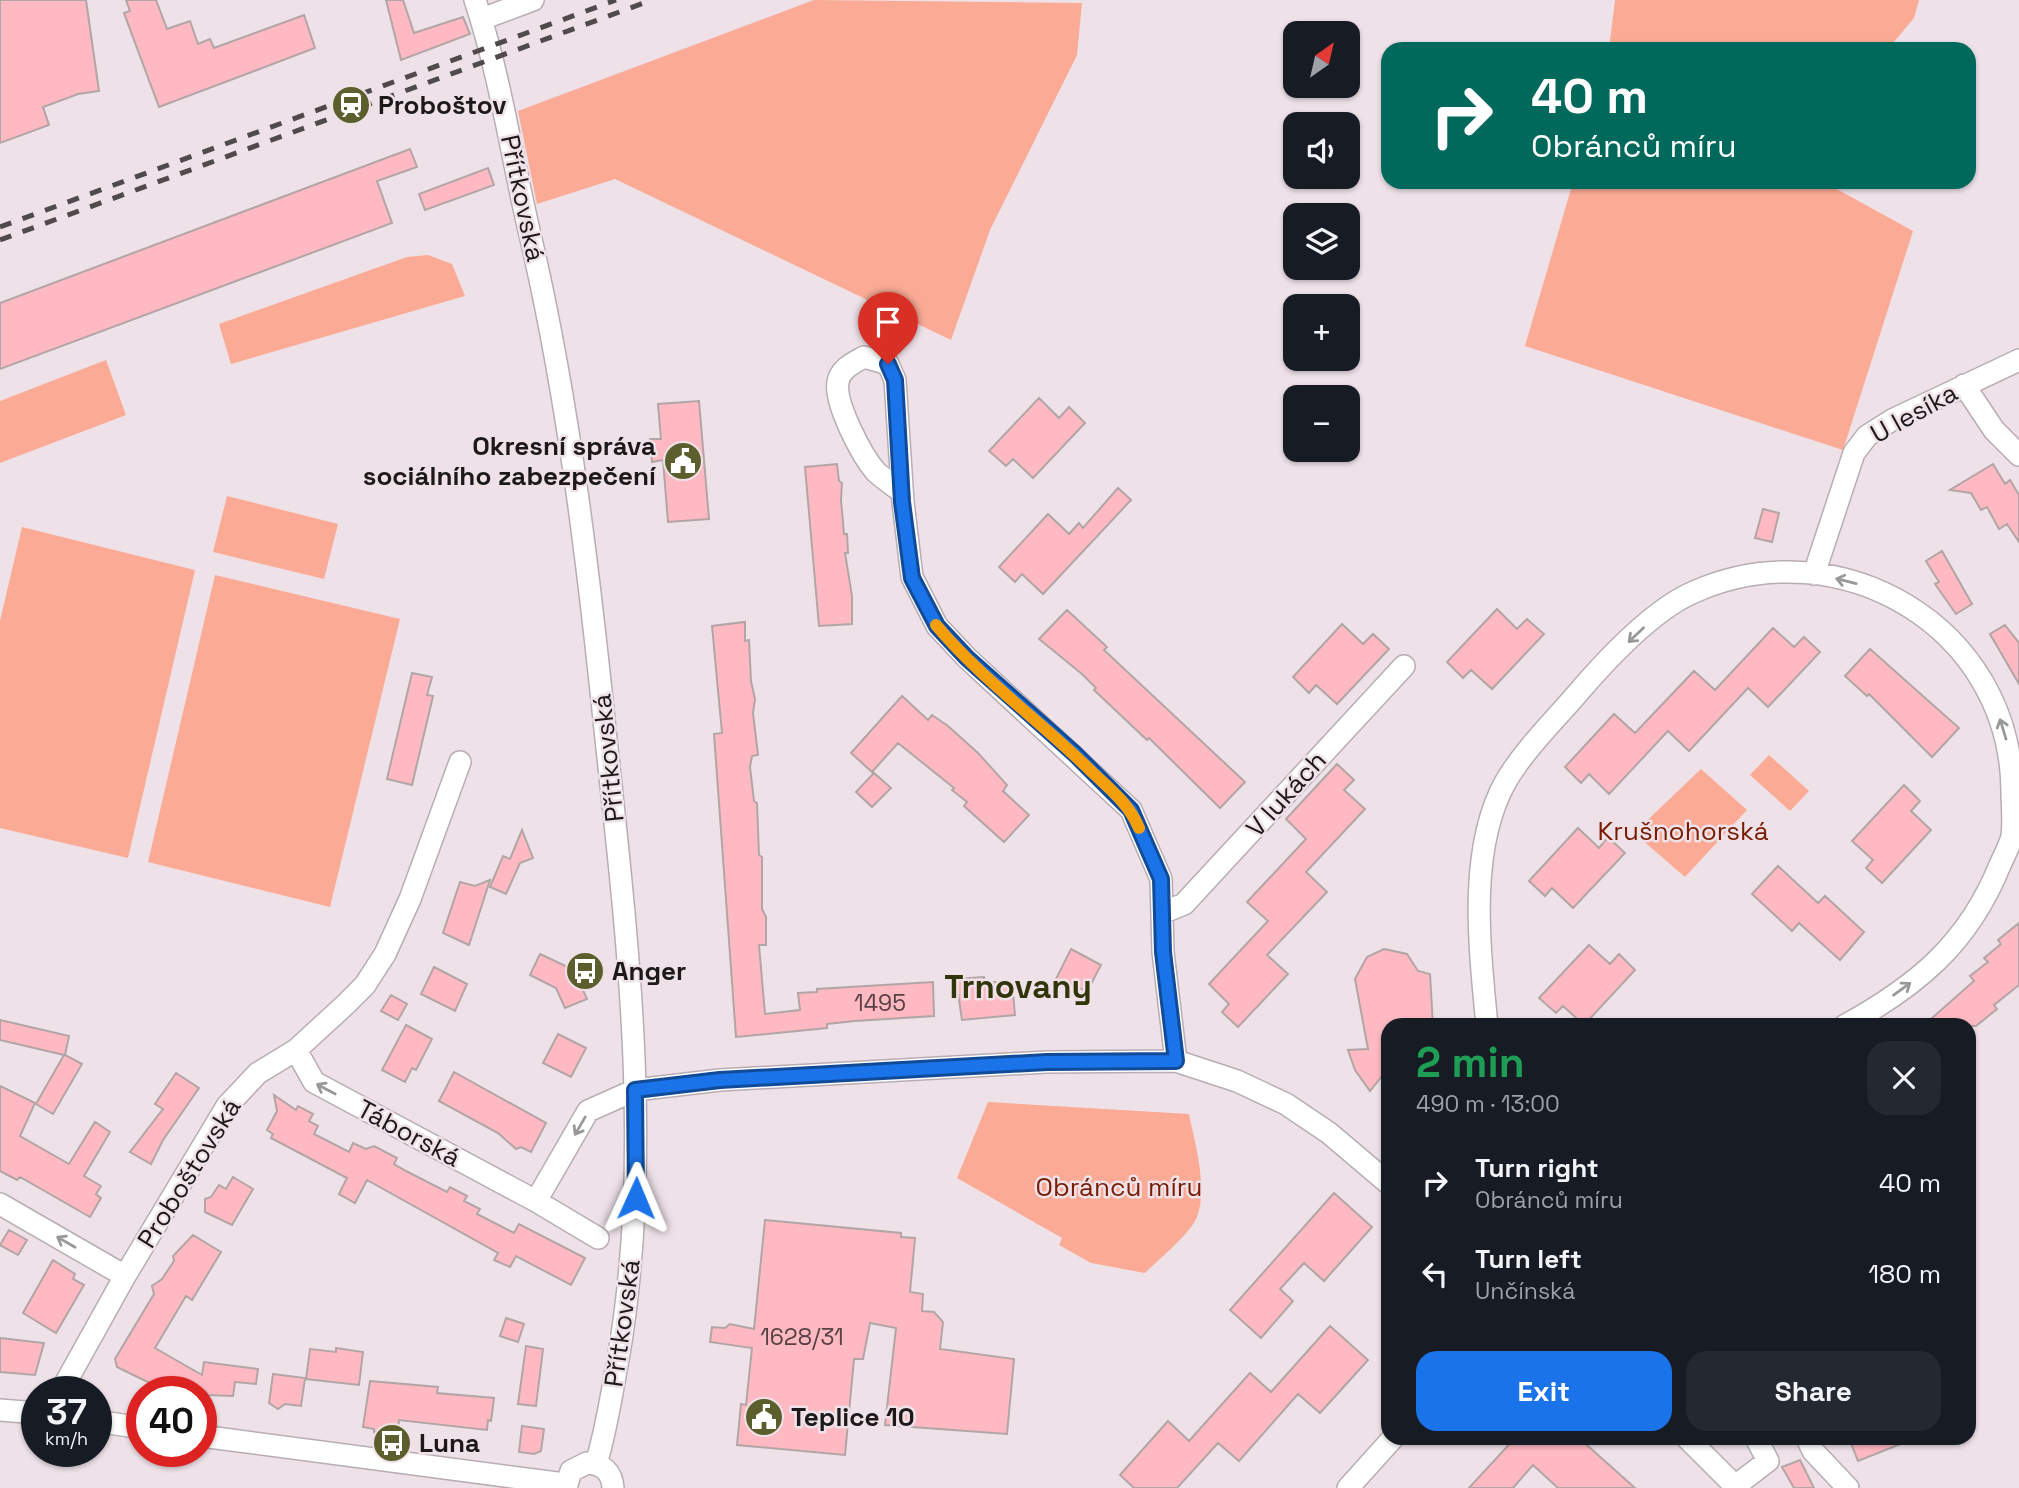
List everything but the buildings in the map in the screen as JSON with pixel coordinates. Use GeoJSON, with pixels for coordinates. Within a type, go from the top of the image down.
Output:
{"type":"FeatureCollection","features":[{"type":"Feature","properties":{"kind":"street"},"geometry":{"type":"LineString","coordinates":[[478,10],[533,0]]}},
{"type":"Feature","properties":{"kind":"street","name":"Přítkovská"},"geometry":{"type":"LineString","coordinates":[[478,10],[525,207],[553,349],[594,616],[614,810],[635,1090],[636,1190],[628,1301],[607,1426],[596,1464]]}},
{"type":"Feature","properties":{"kind":"street"},"geometry":{"type":"LineString","coordinates":[[902,492],[875,471],[847,423],[838,396],[838,381],[847,366],[864,356],[888,364],[895,380],[902,492],[912,578],[937,626],[967,658],[1075,754],[1131,810],[1161,879],[1176,1061]]}},
{"type":"Feature","properties":{"kind":"street","name":"U lesíka"},"geometry":{"type":"LineString","coordinates":[[1814,574],[1854,453],[1867,436],[1892,420],[2019,360]]}},
{"type":"Feature","properties":{"kind":"street"},"geometry":{"type":"LineString","coordinates":[[1964,385],[1994,430],[2019,455]]}},
{"type":"Feature","properties":{"kind":"street"},"geometry":{"type":"LineString","coordinates":[[1486,1018],[1480,950],[1481,878],[1496,803],[1522,758],[1590,679],[1657,614],[1692,593],[1733,578],[1773,571],[1814,574],[1850,581],[1890,596],[1926,618],[1958,644],[1981,674],[2006,738],[2012,770],[2015,834],[1990,891],[1955,944],[1940,961],[1877,1008],[1859,1018]]}},
{"type":"Feature","properties":{"kind":"street","name":"V lukách"},"geometry":{"type":"LineString","coordinates":[[1162,914],[1184,904],[1404,666]]}},
{"type":"Feature","properties":{"kind":"street","name":"Proboštovská"},"geometry":{"type":"LineString","coordinates":[[69,1376],[125,1276],[227,1107],[258,1073],[296,1050],[365,985],[385,954],[410,899],[460,762]]}},
{"type":"Feature","properties":{"kind":"street","name":"Táborská"},"geometry":{"type":"LineString","coordinates":[[296,1050],[314,1082],[536,1201],[598,1238]]}},
{"type":"Feature","properties":{"kind":"street"},"geometry":{"type":"LineString","coordinates":[[536,1201],[588,1111],[635,1090],[720,1080],[1034,1063],[1176,1061],[1237,1081],[1286,1104],[1329,1133],[1381,1177]]}},
{"type":"Feature","properties":{"kind":"street"},"geometry":{"type":"LineString","coordinates":[[0,1204],[125,1276]]}},
{"type":"Feature","properties":{"kind":"street"},"geometry":{"type":"LineString","coordinates":[[0,1410],[21,1411]]}},
{"type":"Feature","properties":{"kind":"street"},"geometry":{"type":"LineString","coordinates":[[217,1438],[565,1486],[571,1471],[579,1465],[596,1464],[608,1472],[613,1488]]}},
{"type":"Feature","properties":{"kind":"street"},"geometry":{"type":"LineString","coordinates":[[1348,1488],[1387,1445]]}},
{"type":"Feature","properties":{"kind":"street"},"geometry":{"type":"LineString","coordinates":[[1694,1445],[1736,1487],[1768,1461],[1760,1445]]}},
{"type":"Feature","properties":{"kind":"street"},"geometry":{"type":"LineString","coordinates":[[1811,1445],[1848,1488]]}},
{"type":"Feature","properties":{"kind":"green space"},"geometry":{"type":"Polygon","coordinates":[[[814,0],[1082,3],[1077,55],[990,230],[951,340],[615,179],[537,204],[518,111],[814,0]]]}},
{"type":"Feature","properties":{"kind":"green space"},"geometry":{"type":"Polygon","coordinates":[[[1615,0],[1919,0],[1914,18],[1894,42],[1610,42],[1615,0]]]}},
{"type":"Feature","properties":{"kind":"green space"},"geometry":{"type":"Polygon","coordinates":[[[1571,189],[1837,189],[1913,231],[1843,450],[1525,346],[1571,189]]]}},
{"type":"Feature","properties":{"kind":"green space"},"geometry":{"type":"Polygon","coordinates":[[[428,255],[452,264],[465,296],[231,364],[219,324],[407,257],[428,255]]]}},
{"type":"Feature","properties":{"kind":"green space"},"geometry":{"type":"Polygon","coordinates":[[[106,360],[126,415],[0,463],[0,401],[106,360]]]}},
{"type":"Feature","properties":{"kind":"green space"},"geometry":{"type":"Polygon","coordinates":[[[227,496],[338,524],[324,579],[213,552],[227,496]]]}},
{"type":"Feature","properties":{"kind":"green space"},"geometry":{"type":"Polygon","coordinates":[[[22,527],[195,570],[128,858],[0,828],[0,621],[22,527]]]}},
{"type":"Feature","properties":{"kind":"green space"},"geometry":{"type":"Polygon","coordinates":[[[215,575],[400,619],[330,907],[148,862],[215,575]]]}},
{"type":"Feature","properties":{"kind":"green space"},"geometry":{"type":"Polygon","coordinates":[[[1769,755],[1809,791],[1790,811],[1750,775],[1769,755]]]}},
{"type":"Feature","properties":{"kind":"green space","name":"Krušnohorská"},"geometry":{"type":"Polygon","coordinates":[[[1701,769],[1747,810],[1685,877],[1634,833],[1701,769]]]}},
{"type":"Feature","properties":{"kind":"green space","name":"Obránců míru"},"geometry":{"type":"Polygon","coordinates":[[[988,1102],[1189,1114],[1201,1179],[1200,1205],[1194,1223],[1145,1273],[1091,1263],[1059,1245],[1062,1238],[957,1178],[988,1102]]]}},
{"type":"Feature","properties":{"kind":"railway"},"geometry":{"type":"LineString","coordinates":[[0,227],[616,0]]}},
{"type":"Feature","properties":{"kind":"railway"},"geometry":{"type":"LineString","coordinates":[[0,240],[652,0]]}},
{"type":"Feature","properties":{"kind":"slow traffic"},"geometry":{"type":"LineString","coordinates":[[936,625],[967,658],[1075,754],[1131,810],[1139,828]]}},
{"type":"Feature","properties":{"kind":"place","name":"Proboštov"},"geometry":{"type":"Point","coordinates":[351,105]}},
{"type":"Feature","properties":{"kind":"place","name":"Okresní správa sociálního zabezpečení"},"geometry":{"type":"Point","coordinates":[683,461]}},
{"type":"Feature","properties":{"kind":"place","name":"Anger"},"geometry":{"type":"Point","coordinates":[585,971]}},
{"type":"Feature","properties":{"kind":"place","name":"Teplice 10"},"geometry":{"type":"Point","coordinates":[764,1417]}},
{"type":"Feature","properties":{"kind":"place","name":"Luna"},"geometry":{"type":"Point","coordinates":[392,1443]}},
{"type":"Feature","properties":{"kind":"district","name":"Trnovany"},"geometry":{"type":"Point","coordinates":[1018,986]}},
{"type":"Feature","properties":{"kind":"route"},"geometry":{"type":"LineString","coordinates":[[636,1198],[635,1090],[720,1080],[1047,1062],[1176,1061],[1163,952],[1161,879],[1131,810],[1075,754],[967,658],[937,626],[912,578],[902,502],[895,380],[888,364]]}}]}
